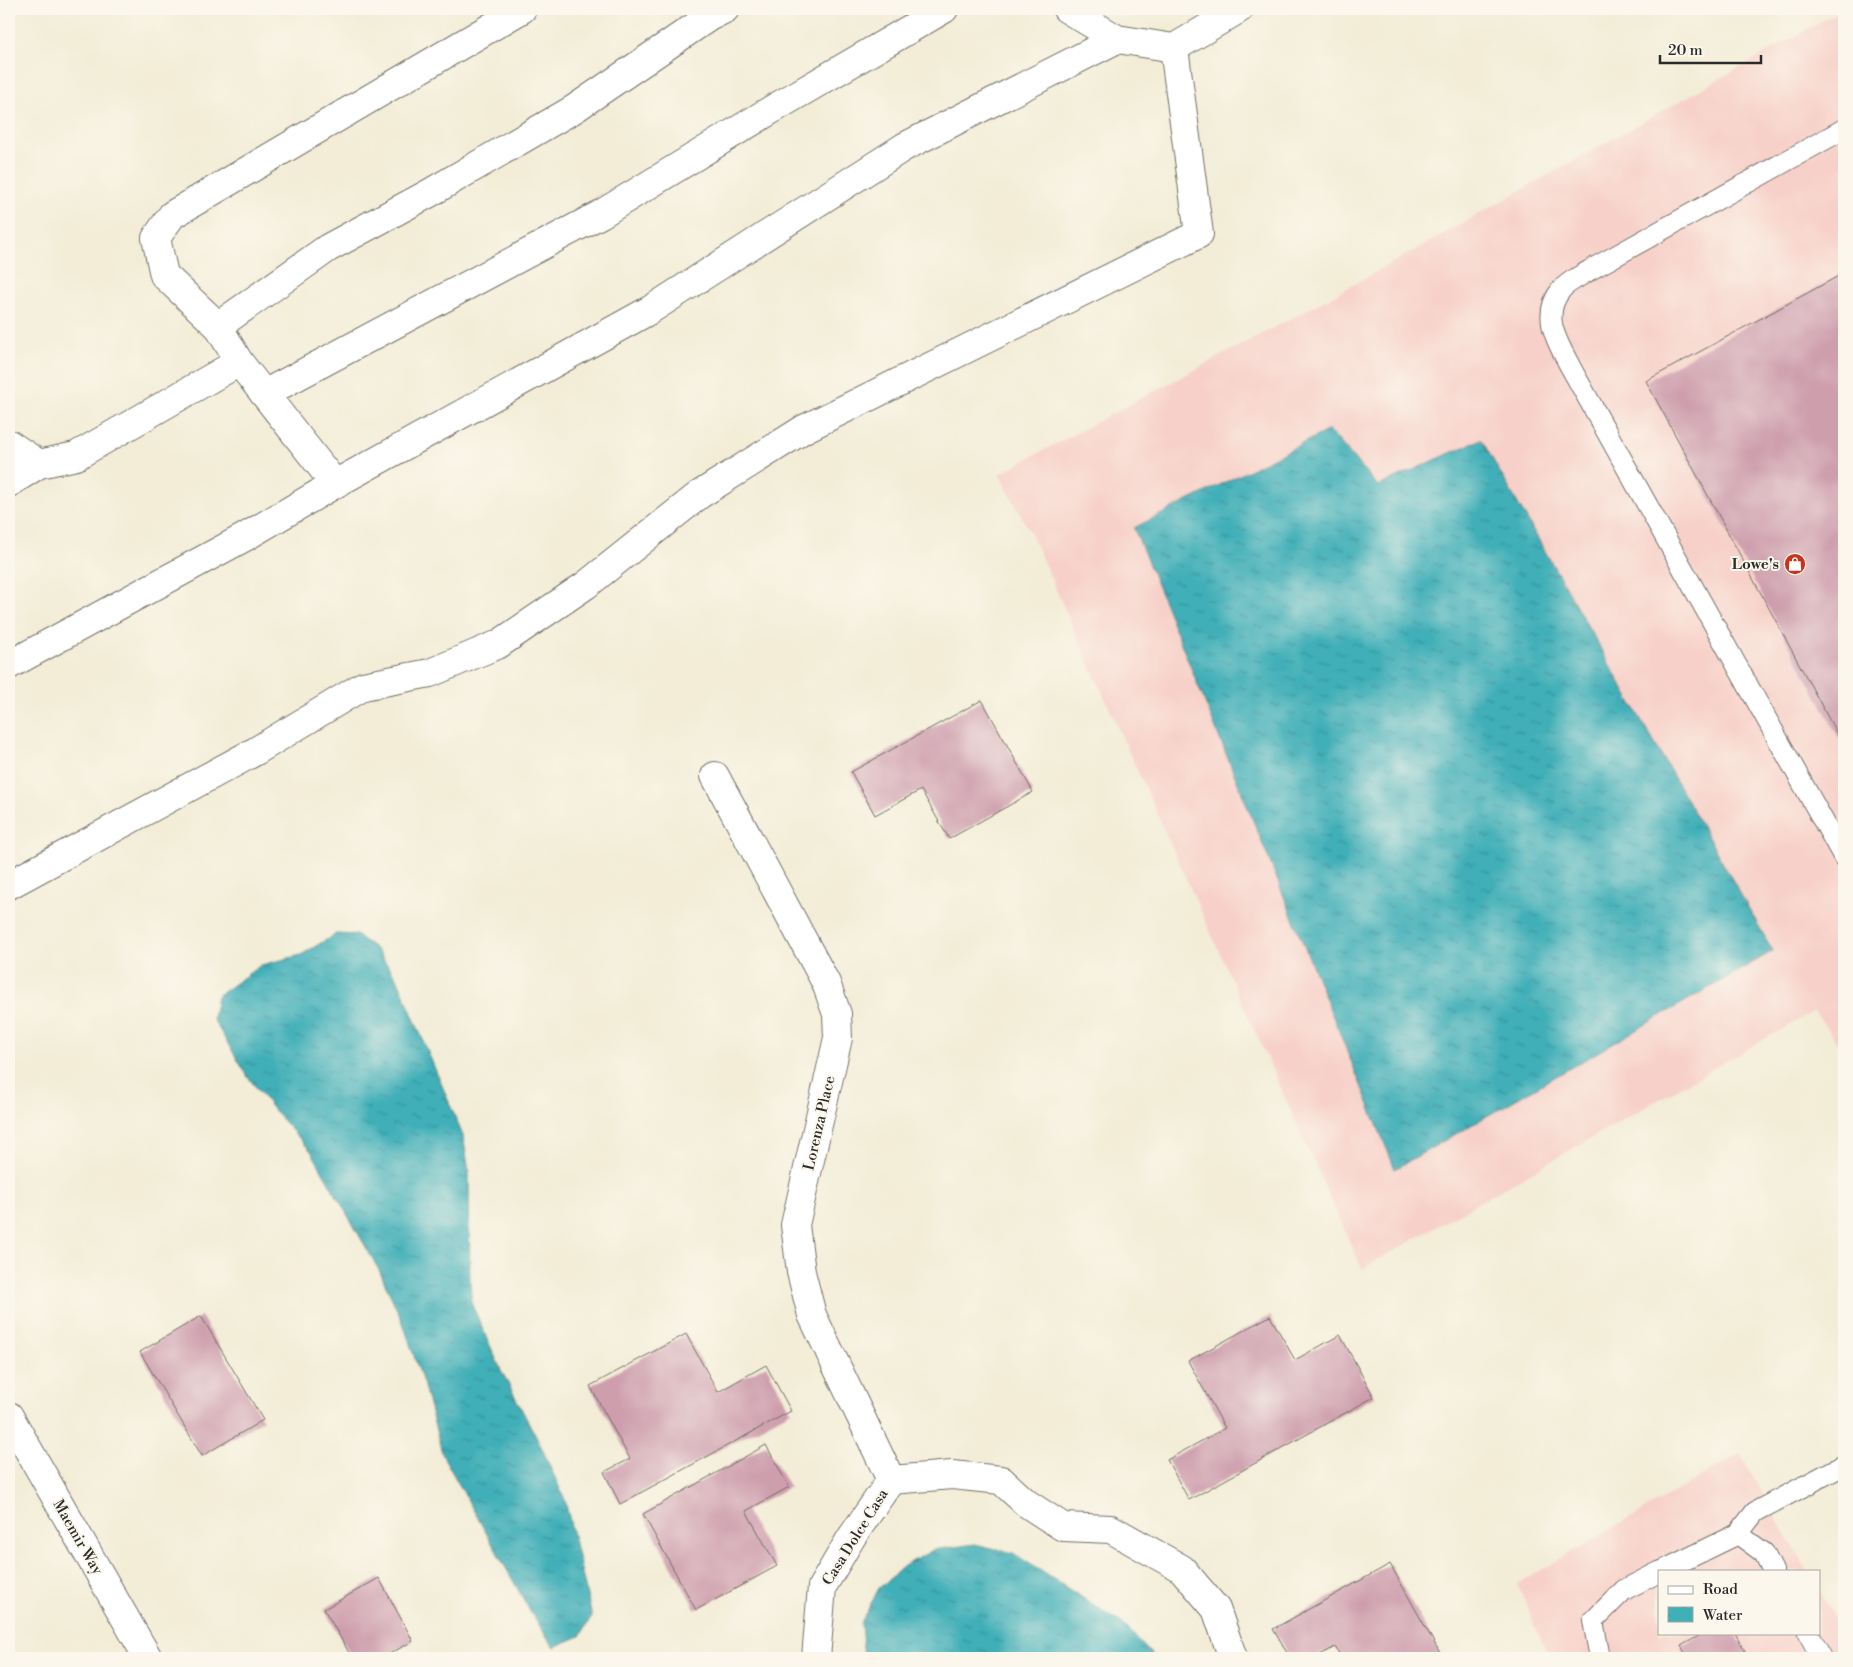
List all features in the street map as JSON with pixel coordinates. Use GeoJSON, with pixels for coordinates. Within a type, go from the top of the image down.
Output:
{"type":"FeatureCollection","features":[{"type":"Feature","properties":{"kind":"street"},"geometry":{"type":"LineString","coordinates":[[335,484],[239,362],[218,326],[164,275],[156,238],[172,215],[522,9]]}},
{"type":"Feature","properties":{"kind":"street"},"geometry":{"type":"LineString","coordinates":[[218,326],[328,248],[428,194],[574,109],[708,17],[725,9]]}},
{"type":"Feature","properties":{"kind":"street"},"geometry":{"type":"LineString","coordinates":[[264,394],[601,214],[771,110],[944,9]]}},
{"type":"Feature","properties":{"kind":"street"},"geometry":{"type":"LineString","coordinates":[[1067,9],[1117,39],[1174,48],[1239,9]]}},
{"type":"Feature","properties":{"kind":"street"},"geometry":{"type":"LineString","coordinates":[[9,665],[245,537],[335,484],[650,310],[904,147],[1117,39]]}},
{"type":"Feature","properties":{"kind":"street"},"geometry":{"type":"LineString","coordinates":[[9,885],[256,752],[363,686],[430,673],[499,644],[586,585],[699,496],[804,428],[1199,234],[1174,48]]}},
{"type":"Feature","properties":{"kind":"street"},"geometry":{"type":"LineString","coordinates":[[9,483],[39,464],[76,456],[239,362]]}},
{"type":"Feature","properties":{"kind":"street"},"geometry":{"type":"LineString","coordinates":[[9,444],[39,464]]}},
{"type":"Feature","properties":{"kind":"street","name":"Lorenza Place"},"geometry":{"type":"LineString","coordinates":[[715,776],[826,983],[837,1014],[838,1038],[796,1225],[801,1272],[812,1315],[891,1480]]}},
{"type":"Feature","properties":{"kind":"street","name":"Maemir Way"},"geometry":{"type":"LineString","coordinates":[[9,1416],[148,1658]]}},
{"type":"Feature","properties":{"kind":"street","name":"Casa Dolce Casa"},"geometry":{"type":"LineString","coordinates":[[816,1658],[822,1587],[851,1538],[891,1480],[952,1475],[1001,1480],[1026,1503],[1063,1527],[1111,1529],[1182,1569],[1216,1609],[1233,1658]]}},
{"type":"Feature","properties":{"kind":"lane"},"geometry":{"type":"LineString","coordinates":[[1844,129],[1590,270],[1562,289],[1551,308],[1552,331],[1571,368],[1837,827],[1844,858]]}},
{"type":"Feature","properties":{"kind":"lane"},"geometry":{"type":"LineString","coordinates":[[1662,1570],[1738,1534],[1755,1512],[1844,1465]]}},
{"type":"Feature","properties":{"kind":"lane"},"geometry":{"type":"LineString","coordinates":[[1738,1534],[1764,1553],[1772,1570]]}},
{"type":"Feature","properties":{"kind":"lane"},"geometry":{"type":"LineString","coordinates":[[1600,1658],[1593,1621],[1624,1590],[1658,1572]]}},
{"type":"Feature","properties":{"kind":"lane"},"geometry":{"type":"LineString","coordinates":[[1809,1634],[1822,1658]]}},
{"type":"Feature","properties":{"kind":"shaded area"},"geometry":{"type":"Polygon","coordinates":[[[1844,9],[1844,1052],[1814,1011],[1362,1269],[1030,532],[999,474],[1333,296],[1844,9]],[[1329,431],[1395,1169],[1481,439],[1378,486],[1329,431]]]}},
{"type":"Feature","properties":{"kind":"shaded area"},"geometry":{"type":"Polygon","coordinates":[[[1740,1454],[1807,1570],[1658,1570],[1658,1634],[1820,1634],[1820,1592],[1844,1634],[1844,1658],[1549,1658],[1517,1584],[1740,1454]]]}},
{"type":"Feature","properties":{"kind":"water"},"geometry":{"type":"Polygon","coordinates":[[[1329,430],[1378,486],[1481,439],[1773,951],[1395,1169],[1134,528],[1329,430]]]}},
{"type":"Feature","properties":{"kind":"water"},"geometry":{"type":"Polygon","coordinates":[[[336,934],[356,935],[376,949],[398,980],[463,1136],[469,1171],[470,1283],[472,1305],[501,1370],[540,1444],[565,1500],[592,1617],[580,1636],[554,1647],[534,1618],[443,1456],[423,1383],[403,1323],[379,1270],[311,1151],[276,1113],[248,1077],[213,1019],[217,996],[261,965],[301,955],[336,934]]]}},
{"type":"Feature","properties":{"kind":"water"},"geometry":{"type":"Polygon","coordinates":[[[975,1544],[1013,1553],[1123,1624],[1155,1658],[864,1658],[861,1623],[879,1588],[904,1566],[933,1550],[975,1544]]]}},
{"type":"Feature","properties":{"kind":"building","name":"Lowe's"},"geometry":{"type":"Polygon","coordinates":[[[1844,273],[1844,747],[1646,381],[1844,273]]]}},
{"type":"Feature","properties":{"kind":"building"},"geometry":{"type":"Polygon","coordinates":[[[982,700],[1033,792],[949,839],[921,790],[875,815],[851,772],[982,700]]]}},
{"type":"Feature","properties":{"kind":"building"},"geometry":{"type":"Polygon","coordinates":[[[201,1316],[263,1420],[202,1456],[140,1352],[201,1316]]]}},
{"type":"Feature","properties":{"kind":"building"},"geometry":{"type":"Polygon","coordinates":[[[1270,1316],[1295,1360],[1340,1335],[1374,1397],[1189,1500],[1167,1460],[1225,1428],[1188,1361],[1270,1316]]]}},
{"type":"Feature","properties":{"kind":"building"},"geometry":{"type":"Polygon","coordinates":[[[686,1334],[718,1392],[766,1365],[791,1411],[620,1504],[604,1472],[630,1459],[590,1386],[686,1334]]]}},
{"type":"Feature","properties":{"kind":"building"},"geometry":{"type":"Polygon","coordinates":[[[766,1445],[789,1487],[746,1511],[777,1566],[696,1610],[643,1514],[766,1445]]]}},
{"type":"Feature","properties":{"kind":"building"},"geometry":{"type":"Polygon","coordinates":[[[1390,1564],[1441,1655],[1435,1658],[1342,1658],[1335,1647],[1314,1658],[1290,1658],[1273,1629],[1390,1564]]]}},
{"type":"Feature","properties":{"kind":"building"},"geometry":{"type":"Polygon","coordinates":[[[379,1578],[413,1641],[382,1658],[352,1658],[324,1609],[379,1578]]]}},
{"type":"Feature","properties":{"kind":"building"},"geometry":{"type":"Polygon","coordinates":[[[1702,1634],[1736,1634],[1749,1658],[1688,1658],[1681,1646],[1702,1634]]]}},
{"type":"Feature","properties":{"kind":"place","name":"Lowe's"},"geometry":{"type":"Point","coordinates":[1795,564]}}]}
